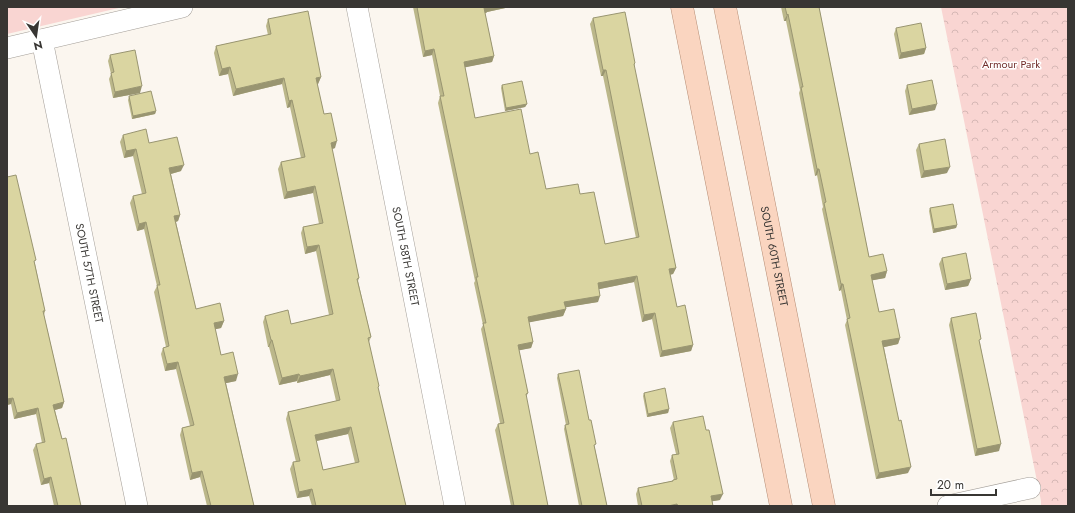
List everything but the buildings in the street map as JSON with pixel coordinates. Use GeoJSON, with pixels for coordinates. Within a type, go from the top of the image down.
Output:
{"type":"FeatureCollection","features":[{"type":"Feature","properties":{"kind":"main road"},"geometry":{"type":"LineString","coordinates":[[682,7],[781,506]]}},
{"type":"Feature","properties":{"kind":"main road","name":"SOUTH 60TH STREET"},"geometry":{"type":"LineString","coordinates":[[725,7],[824,506]]}},
{"type":"Feature","properties":{"kind":"street"},"geometry":{"type":"LineString","coordinates":[[7,48],[182,7]]}},
{"type":"Feature","properties":{"kind":"street","name":"SOUTH 58TH STREET"},"geometry":{"type":"LineString","coordinates":[[357,7],[455,506]]}},
{"type":"Feature","properties":{"kind":"street","name":"SOUTH 57TH STREET"},"geometry":{"type":"LineString","coordinates":[[42,40],[137,506]]}},
{"type":"Feature","properties":{"kind":"street"},"geometry":{"type":"LineString","coordinates":[[948,506],[1030,488]]}},
{"type":"Feature","properties":{"kind":"green space"},"geometry":{"type":"Polygon","coordinates":[[[7,7],[123,7],[7,34],[7,7]]]}},
{"type":"Feature","properties":{"kind":"green space","name":"Armour Park"},"geometry":{"type":"Polygon","coordinates":[[[941,7],[1068,7],[1068,506],[1041,506],[941,7]]]}}]}
